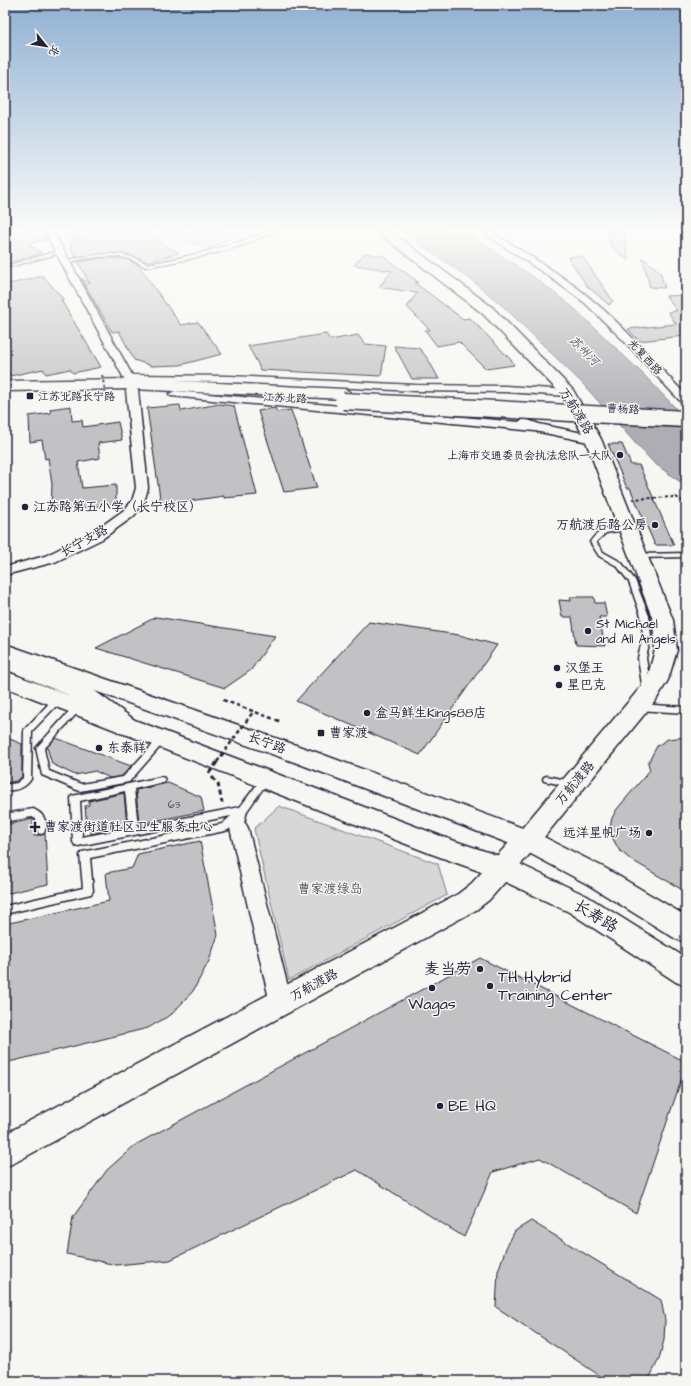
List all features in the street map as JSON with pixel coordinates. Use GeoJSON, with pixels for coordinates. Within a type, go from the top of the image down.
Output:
{"type":"FeatureCollection","features":[{"type":"Feature","properties":{"kind":"main road","name":"万航渡路"},"geometry":{"type":"LineString","coordinates":[[5,1151],[467,902],[480,892],[527,840],[643,701],[657,680],[666,650],[666,637],[663,620],[593,439],[583,419],[565,404],[487,310],[468,296]]}},
{"type":"Feature","properties":{"kind":"main road","name":"江苏北路"},"geometry":{"type":"LineString","coordinates":[[5,392],[98,389],[131,384]]}},
{"type":"Feature","properties":{"kind":"main road","name":"江苏北路"},"geometry":{"type":"LineString","coordinates":[[5,386],[131,384],[343,398],[565,404]]}},
{"type":"Feature","properties":{"kind":"main road","name":"曹杨路"},"geometry":{"type":"LineString","coordinates":[[565,404],[686,412]]}},
{"type":"Feature","properties":{"kind":"main road","name":"曹杨路"},"geometry":{"type":"LineString","coordinates":[[565,404],[686,419]]}},
{"type":"Feature","properties":{"kind":"main road","name":"长宁路"},"geometry":{"type":"LineString","coordinates":[[5,651],[305,757],[527,840]]}},
{"type":"Feature","properties":{"kind":"main road"},"geometry":{"type":"LineString","coordinates":[[5,661],[76,689],[128,727]]}},
{"type":"Feature","properties":{"kind":"main road"},"geometry":{"type":"LineString","coordinates":[[5,679],[438,846],[502,868]]}},
{"type":"Feature","properties":{"kind":"main road"},"geometry":{"type":"LineString","coordinates":[[527,840],[596,876],[686,930]]}},
{"type":"Feature","properties":{"kind":"main road","name":"长寿路"},"geometry":{"type":"LineString","coordinates":[[502,868],[578,904],[686,973]]}},
{"type":"Feature","properties":{"kind":"street","name":"长宁支路"},"geometry":{"type":"LineString","coordinates":[[5,571],[50,559],[75,548],[118,522],[138,502],[142,488],[131,384],[82,296]]}},
{"type":"Feature","properties":{"kind":"street","name":"光复西路"},"geometry":{"type":"LineString","coordinates":[[580,296],[616,326],[684,397]]}},
{"type":"Feature","properties":{"kind":"street"},"geometry":{"type":"LineString","coordinates":[[131,384],[229,379],[416,388],[505,389],[565,404]]}},
{"type":"Feature","properties":{"kind":"street"},"geometry":{"type":"LineString","coordinates":[[505,389],[521,420],[535,427]]}},
{"type":"Feature","properties":{"kind":"street"},"geometry":{"type":"LineString","coordinates":[[175,394],[535,427],[593,439]]}},
{"type":"Feature","properties":{"kind":"street"},"geometry":{"type":"LineString","coordinates":[[239,828],[281,1003]]}},
{"type":"Feature","properties":{"kind":"lane"},"geometry":{"type":"LineString","coordinates":[[628,528],[606,530],[596,535],[593,542],[601,554],[618,564],[632,582],[644,616],[647,636],[642,658],[643,701],[686,710]]}},
{"type":"Feature","properties":{"kind":"lane"},"geometry":{"type":"LineString","coordinates":[[639,556],[686,555]]}},
{"type":"Feature","properties":{"kind":"lane"},"geometry":{"type":"LineString","coordinates":[[68,703],[40,748],[45,773],[80,788],[126,780],[162,740]]}},
{"type":"Feature","properties":{"kind":"lane"},"geometry":{"type":"LineString","coordinates":[[5,788],[19,786],[27,779],[28,730],[68,703]]}},
{"type":"Feature","properties":{"kind":"lane"},"geometry":{"type":"LineString","coordinates":[[547,779],[573,785]]}},
{"type":"Feature","properties":{"kind":"lane"},"geometry":{"type":"LineString","coordinates":[[161,780],[75,798],[78,842],[243,810]]}},
{"type":"Feature","properties":{"kind":"lane"},"geometry":{"type":"LineString","coordinates":[[5,910],[88,891],[85,855],[225,827],[243,810],[265,780]]}},
{"type":"Feature","properties":{"kind":"lane"},"geometry":{"type":"LineString","coordinates":[[129,786],[134,831]]}},
{"type":"Feature","properties":{"kind":"lane"},"geometry":{"type":"LineString","coordinates":[[239,828],[243,810]]}},
{"type":"Feature","properties":{"kind":"lane"},"geometry":{"type":"LineString","coordinates":[[5,818],[33,813],[40,817],[40,830]]}},
{"type":"Feature","properties":{"kind":"path"},"geometry":{"type":"LineString","coordinates":[[102,375],[106,395]]}},
{"type":"Feature","properties":{"kind":"path"},"geometry":{"type":"LineString","coordinates":[[617,499],[676,497],[686,504]]}},
{"type":"Feature","properties":{"kind":"path"},"geometry":{"type":"LineString","coordinates":[[223,700],[282,722]]}},
{"type":"Feature","properties":{"kind":"path"},"geometry":{"type":"LineString","coordinates":[[209,773],[253,712]]}},
{"type":"Feature","properties":{"kind":"path"},"geometry":{"type":"LineString","coordinates":[[202,770],[209,773],[218,784],[222,801]]}},
{"type":"Feature","properties":{"kind":"green space","name":"曹家渡绿岛"},"geometry":{"type":"Polygon","coordinates":[[[279,806],[438,864],[447,895],[289,980],[254,829],[279,806]]]}},
{"type":"Feature","properties":{"kind":"water","name":"苏州河"},"geometry":{"type":"Polygon","coordinates":[[[490,296],[558,296],[574,308],[644,375],[686,419],[686,486],[654,463],[583,384],[506,309],[490,296]]]}},
{"type":"Feature","properties":{"kind":"building"},"geometry":{"type":"Polygon","coordinates":[[[5,296],[60,296],[64,300],[61,300],[101,367],[73,373],[70,369],[46,374],[43,369],[10,376],[8,371],[5,372],[5,296]]]}},
{"type":"Feature","properties":{"kind":"building"},"geometry":{"type":"Polygon","coordinates":[[[91,296],[160,296],[181,325],[198,322],[222,354],[180,365],[152,366],[134,360],[119,331],[112,332],[91,296]]]}},
{"type":"Feature","properties":{"kind":"building"},"geometry":{"type":"Polygon","coordinates":[[[415,296],[432,296],[463,319],[470,318],[514,363],[514,365],[486,369],[459,342],[437,346],[425,330],[430,330],[407,307],[415,296]]]}},
{"type":"Feature","properties":{"kind":"building"},"geometry":{"type":"Polygon","coordinates":[[[598,296],[609,296],[613,301],[609,305],[598,296]]]}},
{"type":"Feature","properties":{"kind":"building"},"geometry":{"type":"Polygon","coordinates":[[[666,296],[686,296],[686,337],[639,341],[628,329],[676,324],[668,312],[677,311],[666,296]]]}},
{"type":"Feature","properties":{"kind":"building"},"geometry":{"type":"Polygon","coordinates":[[[326,334],[330,340],[358,335],[365,344],[386,346],[381,376],[260,370],[248,346],[326,334]]]}},
{"type":"Feature","properties":{"kind":"building"},"geometry":{"type":"Polygon","coordinates":[[[394,346],[419,348],[428,359],[439,379],[412,379],[394,346]]]}},
{"type":"Feature","properties":{"kind":"building"},"geometry":{"type":"Polygon","coordinates":[[[219,404],[234,406],[257,495],[224,498],[224,496],[161,505],[147,408],[180,405],[181,411],[219,404]]]}},
{"type":"Feature","properties":{"kind":"building"},"geometry":{"type":"Polygon","coordinates":[[[71,406],[72,421],[82,420],[83,427],[118,422],[122,440],[98,443],[100,458],[78,462],[82,488],[116,485],[116,504],[51,511],[52,484],[48,458],[45,459],[42,440],[30,442],[29,416],[51,413],[50,409],[71,406]]]}},
{"type":"Feature","properties":{"kind":"building"},"geometry":{"type":"Polygon","coordinates":[[[275,408],[277,412],[291,410],[317,488],[284,492],[258,411],[275,408]]]}},
{"type":"Feature","properties":{"kind":"building"},"geometry":{"type":"Polygon","coordinates":[[[608,444],[622,444],[631,465],[639,465],[674,545],[655,545],[630,488],[627,488],[608,444]]]}},
{"type":"Feature","properties":{"kind":"building","name":"St Michael and All Angels"},"geometry":{"type":"Polygon","coordinates":[[[570,597],[594,597],[595,603],[604,603],[607,617],[599,617],[605,646],[576,645],[572,617],[562,617],[559,600],[571,601],[570,597]]]}},
{"type":"Feature","properties":{"kind":"building"},"geometry":{"type":"Polygon","coordinates":[[[156,617],[275,636],[251,670],[225,688],[96,648],[156,617]]]}},
{"type":"Feature","properties":{"kind":"building"},"geometry":{"type":"Polygon","coordinates":[[[369,622],[459,635],[497,645],[420,755],[296,701],[369,622]]]}},
{"type":"Feature","properties":{"kind":"building"},"geometry":{"type":"Polygon","coordinates":[[[5,737],[22,744],[22,777],[16,781],[5,783],[5,737]]]}},
{"type":"Feature","properties":{"kind":"building","name":"远洋星帆广场"},"geometry":{"type":"Polygon","coordinates":[[[686,737],[686,892],[630,859],[619,850],[613,839],[610,828],[612,818],[617,809],[650,770],[648,763],[657,746],[668,739],[686,737]]]}},
{"type":"Feature","properties":{"kind":"building"},"geometry":{"type":"Polygon","coordinates":[[[56,738],[131,766],[122,776],[110,778],[95,771],[75,775],[52,764],[47,747],[56,738]]]}},
{"type":"Feature","properties":{"kind":"building"},"geometry":{"type":"Polygon","coordinates":[[[168,783],[201,797],[204,811],[139,824],[136,790],[168,783]]]}},
{"type":"Feature","properties":{"kind":"building"},"geometry":{"type":"Polygon","coordinates":[[[124,793],[127,826],[91,834],[91,827],[87,828],[85,806],[89,805],[89,801],[124,793]]]}},
{"type":"Feature","properties":{"kind":"building"},"geometry":{"type":"Polygon","coordinates":[[[33,819],[34,836],[45,834],[48,884],[5,894],[5,825],[33,819]]]}},
{"type":"Feature","properties":{"kind":"building"},"geometry":{"type":"Polygon","coordinates":[[[200,841],[218,935],[209,961],[193,991],[172,1014],[148,1028],[5,1063],[5,924],[109,901],[106,873],[132,868],[138,854],[200,841]]]}},
{"type":"Feature","properties":{"kind":"building","name":"BE HQ"},"geometry":{"type":"Polygon","coordinates":[[[480,958],[686,1062],[686,1066],[636,1213],[540,1158],[493,1172],[464,1237],[357,1170],[170,1260],[116,1265],[67,1254],[73,1217],[107,1170],[135,1145],[480,958]]]}},
{"type":"Feature","properties":{"kind":"building"},"geometry":{"type":"Polygon","coordinates":[[[531,1221],[661,1300],[665,1320],[664,1340],[659,1359],[648,1381],[608,1381],[496,1307],[498,1271],[506,1248],[515,1231],[531,1221]]]}},
{"type":"Feature","properties":{"kind":"place","name":"江苏北路长宁路"},"geometry":{"type":"Point","coordinates":[30,396]}},
{"type":"Feature","properties":{"kind":"place","name":"上海市交通委员会执法总队一大队"},"geometry":{"type":"Point","coordinates":[620,455]}},
{"type":"Feature","properties":{"kind":"place","name":"江苏路第五小学（长宁校区）"},"geometry":{"type":"Point","coordinates":[25,507]}},
{"type":"Feature","properties":{"kind":"place","name":"万航渡后路公房"},"geometry":{"type":"Point","coordinates":[655,525]}},
{"type":"Feature","properties":{"kind":"place","name":"St Michael and All Angels"},"geometry":{"type":"Point","coordinates":[588,631]}},
{"type":"Feature","properties":{"kind":"place","name":"汉堡王"},"geometry":{"type":"Point","coordinates":[557,668]}},
{"type":"Feature","properties":{"kind":"place","name":"星巴克"},"geometry":{"type":"Point","coordinates":[559,685]}},
{"type":"Feature","properties":{"kind":"place","name":"盒马鲜生Kings88店"},"geometry":{"type":"Point","coordinates":[367,713]}},
{"type":"Feature","properties":{"kind":"place","name":"曹家渡"},"geometry":{"type":"Point","coordinates":[321,733]}},
{"type":"Feature","properties":{"kind":"place","name":"东泰祥"},"geometry":{"type":"Point","coordinates":[99,748]}},
{"type":"Feature","properties":{"kind":"place","name":"曹家渡街道社区卫生服务中心"},"geometry":{"type":"Point","coordinates":[35,827]}},
{"type":"Feature","properties":{"kind":"place","name":"远洋星帆广场"},"geometry":{"type":"Point","coordinates":[649,833]}},
{"type":"Feature","properties":{"kind":"place","name":"麦当劳"},"geometry":{"type":"Point","coordinates":[480,969]}},
{"type":"Feature","properties":{"kind":"place","name":"TH Hybrid Training Center"},"geometry":{"type":"Point","coordinates":[490,986]}},
{"type":"Feature","properties":{"kind":"place","name":"Wagas"},"geometry":{"type":"Point","coordinates":[432,988]}},
{"type":"Feature","properties":{"kind":"place","name":"BE HQ"},"geometry":{"type":"Point","coordinates":[440,1106]}}]}
